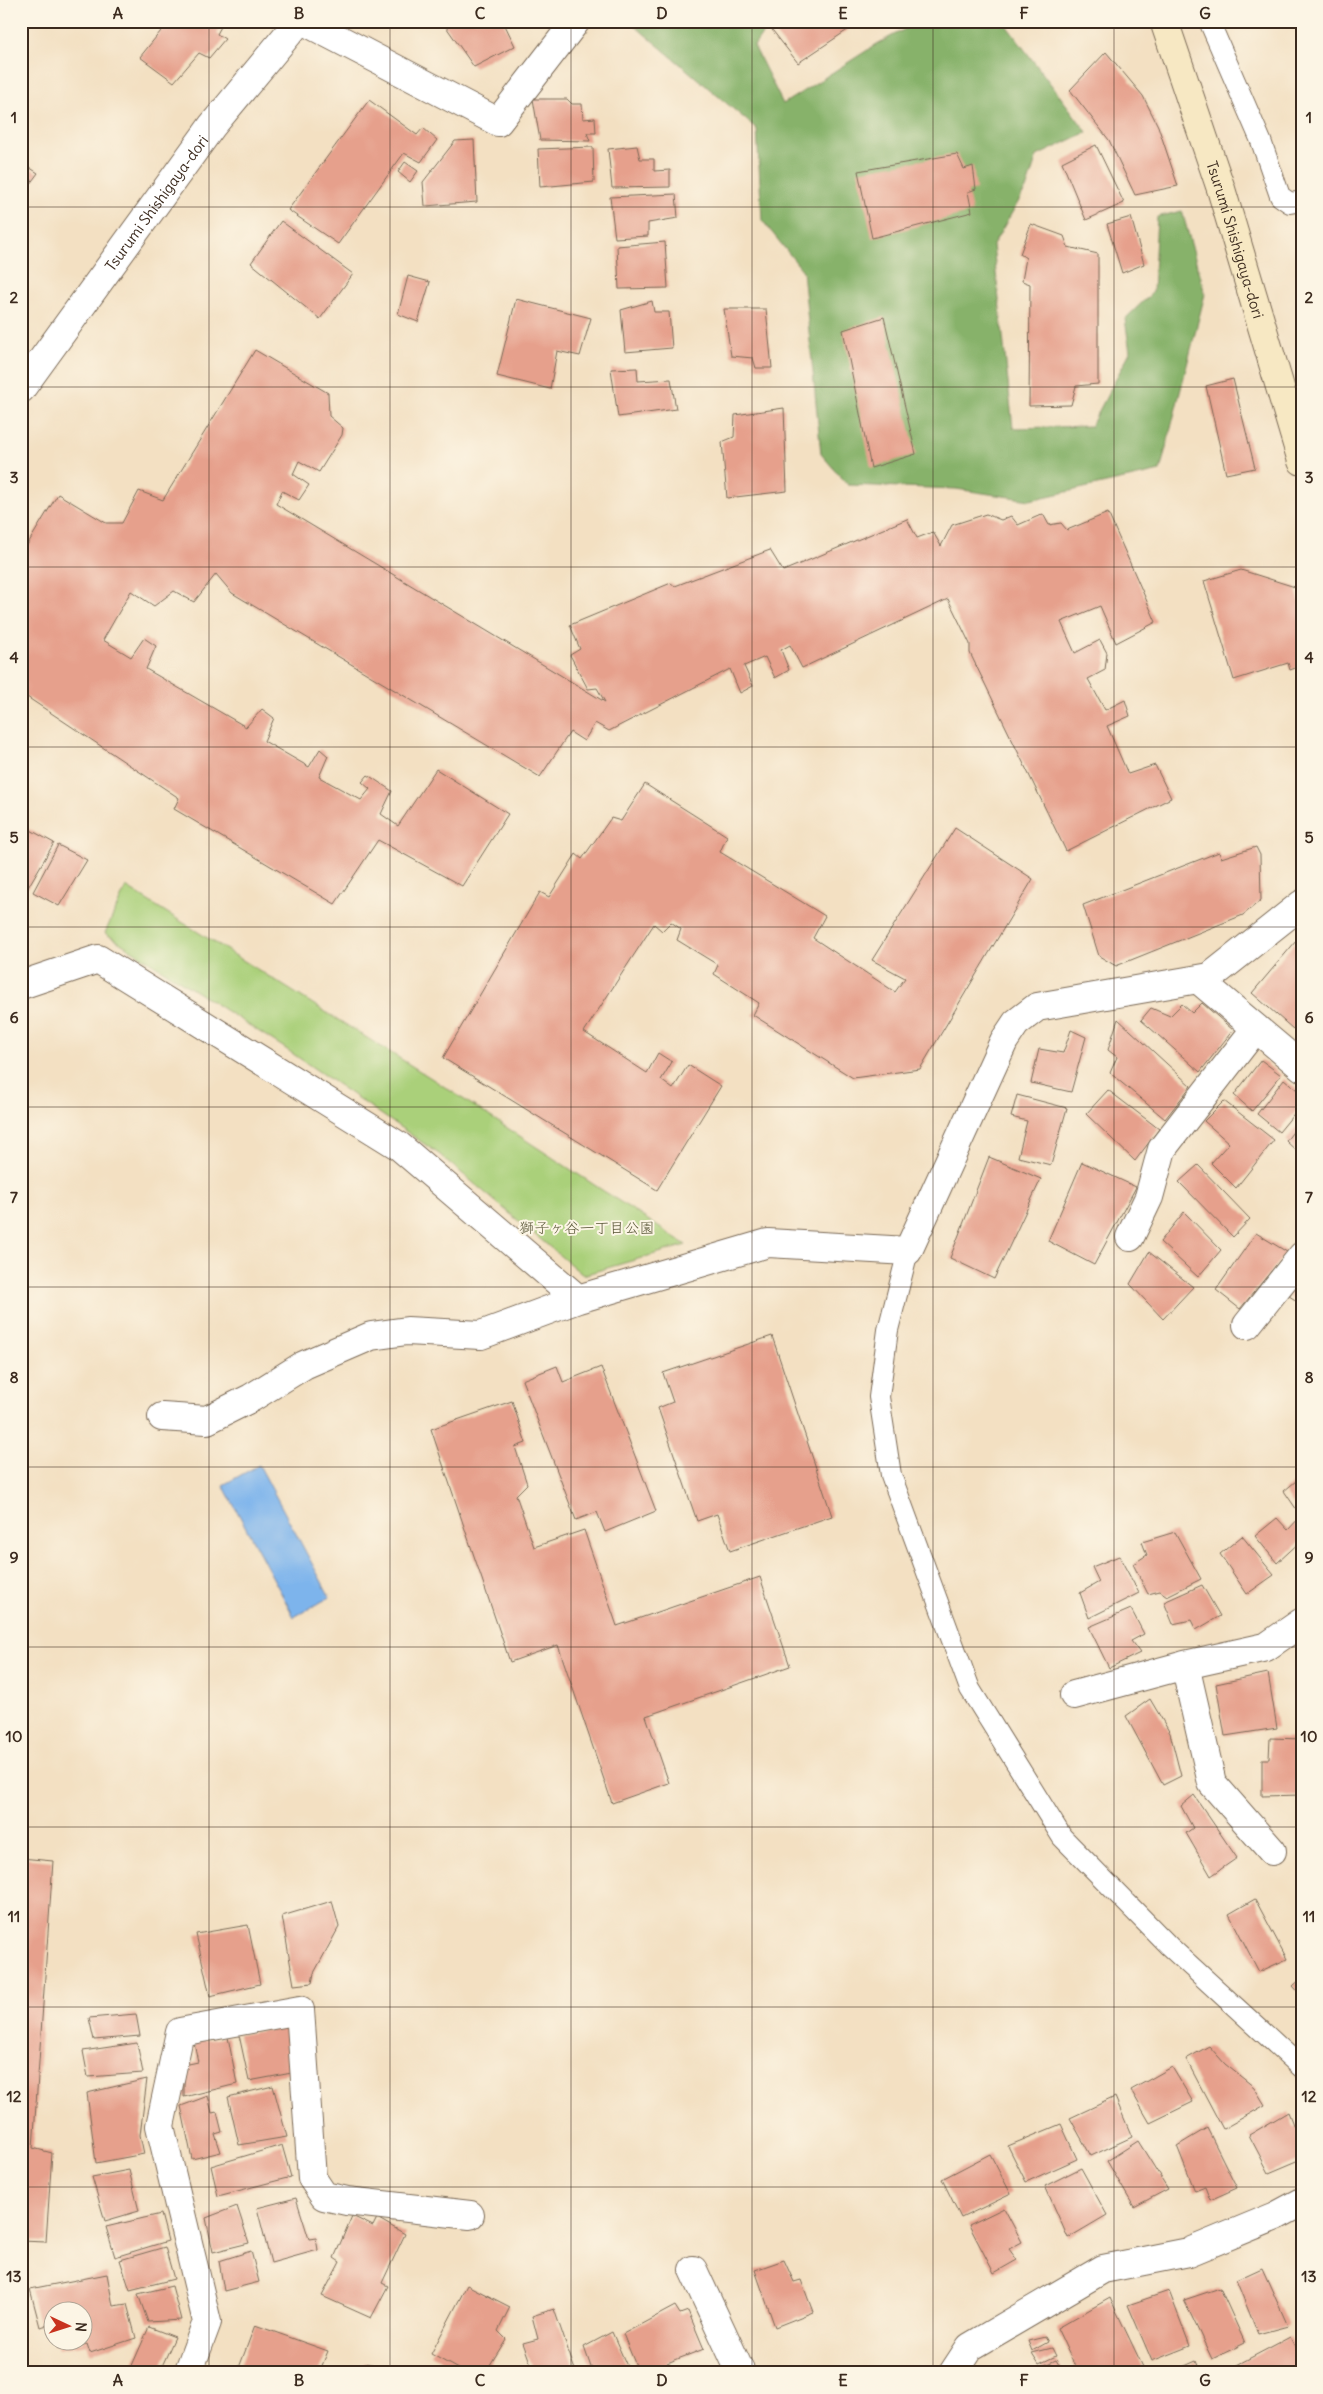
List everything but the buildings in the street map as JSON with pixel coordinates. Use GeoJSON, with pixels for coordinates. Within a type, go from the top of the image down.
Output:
{"type":"FeatureCollection","features":[{"type":"Feature","properties":{"kind":"main road","name":"Tsurumi Shishigaya-dori"},"geometry":{"type":"LineString","coordinates":[[1164,21],[1221,189],[1302,461]]}},
{"type":"Feature","properties":{"kind":"street","name":"Tsurumi Shishigaya-dori"},"geometry":{"type":"LineString","coordinates":[[21,389],[212,126],[299,21]]}},
{"type":"Feature","properties":{"kind":"street"},"geometry":{"type":"LineString","coordinates":[[304,21],[498,122],[576,21]]}},
{"type":"Feature","properties":{"kind":"street"},"geometry":{"type":"LineString","coordinates":[[162,1417],[207,1420],[251,1398],[304,1365],[371,1336],[407,1331],[481,1335],[578,1299],[768,1244],[908,1251],[1004,1041],[1016,1023],[1037,1008],[1210,978],[1302,904]]}},
{"type":"Feature","properties":{"kind":"street"},"geometry":{"type":"LineString","coordinates":[[21,985],[98,959],[399,1146],[578,1299]]}},
{"type":"Feature","properties":{"kind":"street"},"geometry":{"type":"LineString","coordinates":[[1199,980],[1302,1067]]}},
{"type":"Feature","properties":{"kind":"street"},"geometry":{"type":"LineString","coordinates":[[1130,1237],[1150,1197],[1162,1149],[1256,1028]]}},
{"type":"Feature","properties":{"kind":"street"},"geometry":{"type":"LineString","coordinates":[[1247,1325],[1302,1256]]}},
{"type":"Feature","properties":{"kind":"street"},"geometry":{"type":"LineString","coordinates":[[1074,1695],[1185,1665],[1266,1647],[1302,1622]]}},
{"type":"Feature","properties":{"kind":"street"},"geometry":{"type":"LineString","coordinates":[[1185,1665],[1212,1783],[1272,1851]]}},
{"type":"Feature","properties":{"kind":"street"},"geometry":{"type":"LineString","coordinates":[[188,2373],[207,2322],[160,2126],[180,2032],[300,2010],[312,2178],[324,2196],[347,2201],[470,2215]]}},
{"type":"Feature","properties":{"kind":"street"},"geometry":{"type":"LineString","coordinates":[[954,2373],[970,2347],[1103,2269],[1189,2252],[1276,2216],[1302,2202]]}},
{"type":"Feature","properties":{"kind":"street"},"geometry":{"type":"LineString","coordinates":[[693,2270],[741,2373]]}},
{"type":"Feature","properties":{"kind":"lane"},"geometry":{"type":"LineString","coordinates":[[1209,21],[1261,141],[1280,196],[1290,203],[1302,201]]}},
{"type":"Feature","properties":{"kind":"lane"},"geometry":{"type":"LineString","coordinates":[[908,1251],[888,1330],[880,1397],[891,1475],[970,1689],[1062,1837],[1169,1946],[1302,2068]]}},
{"type":"Feature","properties":{"kind":"green space"},"geometry":{"type":"Polygon","coordinates":[[[629,21],[771,21],[754,46],[783,104],[877,44],[920,21],[1003,21],[1087,132],[1037,156],[1027,187],[993,245],[1013,428],[1091,426],[1130,352],[1125,319],[1153,292],[1157,217],[1182,211],[1205,294],[1160,471],[1030,500],[956,489],[848,485],[821,454],[803,271],[762,220],[757,129],[629,21]]]}},
{"type":"Feature","properties":{"kind":"green space","name":"獅子ヶ谷一丁目公園"},"geometry":{"type":"Polygon","coordinates":[[[126,887],[431,1078],[686,1245],[583,1275],[439,1154],[283,1047],[105,933],[126,887]]]}},
{"type":"Feature","properties":{"kind":"water"},"geometry":{"type":"Polygon","coordinates":[[[259,1465],[330,1597],[294,1617],[223,1485],[259,1465]]]}}]}
